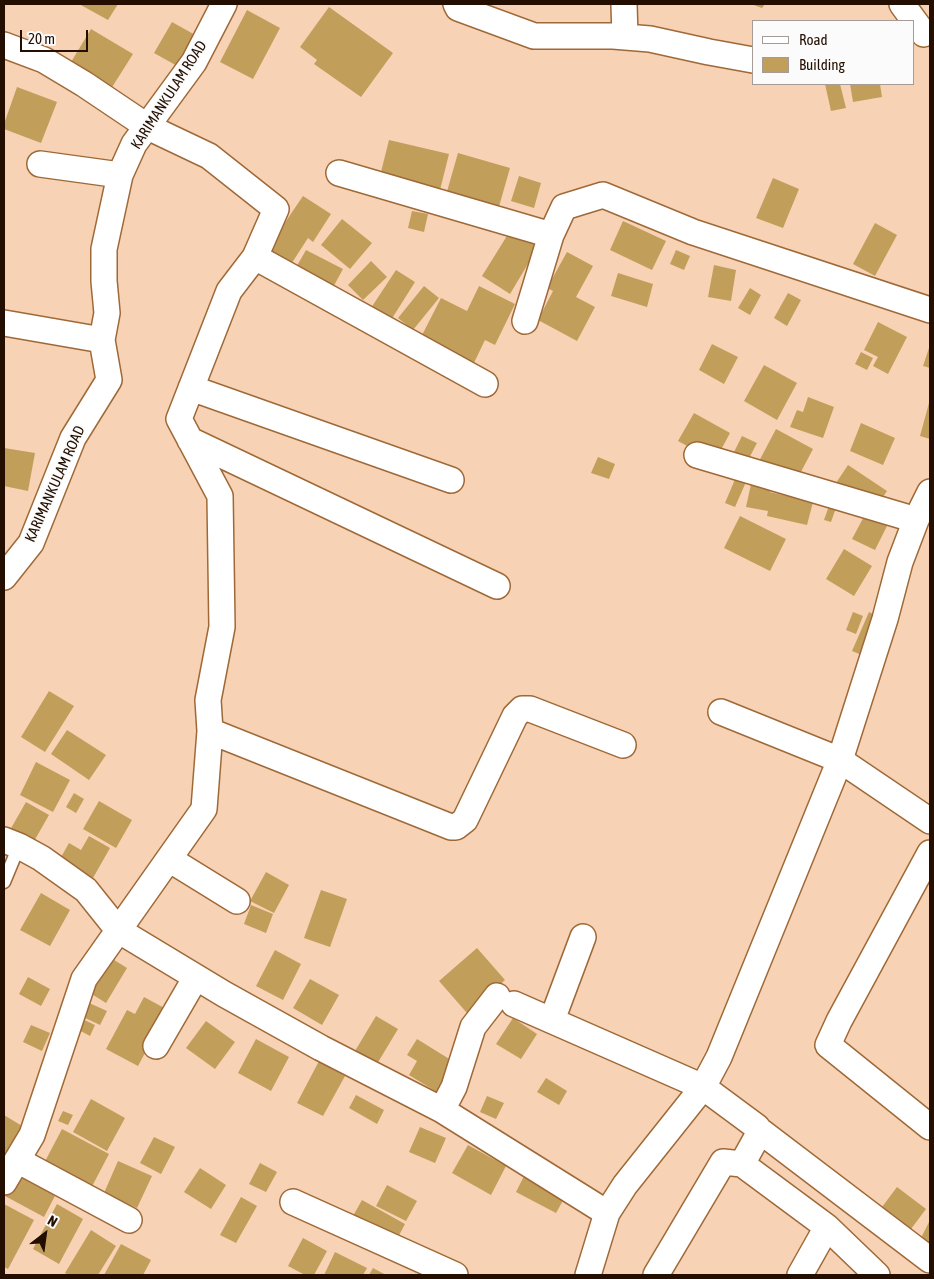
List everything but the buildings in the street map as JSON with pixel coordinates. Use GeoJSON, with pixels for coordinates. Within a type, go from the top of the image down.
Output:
{"type":"FeatureCollection","features":[{"type":"Feature","properties":{"kind":"street","name":"KARIMANKULAM ROAD"},"geometry":{"type":"LineString","coordinates":[[4,577],[31,542],[73,438],[109,380],[102,340],[106,313],[104,249],[120,175],[134,144],[194,62],[224,4]]}},
{"type":"Feature","properties":{"kind":"street"},"geometry":{"type":"LineString","coordinates":[[456,4],[458,8],[534,36],[650,39],[752,60]]}},
{"type":"Feature","properties":{"kind":"street"},"geometry":{"type":"LineString","coordinates":[[624,4],[625,37]]}},
{"type":"Feature","properties":{"kind":"street"},"geometry":{"type":"LineString","coordinates":[[902,4],[913,20]]}},
{"type":"Feature","properties":{"kind":"street"},"geometry":{"type":"LineString","coordinates":[[914,22],[922,34]]}},
{"type":"Feature","properties":{"kind":"street"},"geometry":{"type":"LineString","coordinates":[[4,45],[44,60],[148,127],[209,156],[276,209],[255,256],[230,290],[179,419],[220,496],[222,627],[208,700],[210,731],[204,809],[84,979],[32,1135],[4,1182]]}},
{"type":"Feature","properties":{"kind":"street"},"geometry":{"type":"LineString","coordinates":[[40,164],[120,175]]}},
{"type":"Feature","properties":{"kind":"street"},"geometry":{"type":"LineString","coordinates":[[339,173],[551,235]]}},
{"type":"Feature","properties":{"kind":"street"},"geometry":{"type":"LineString","coordinates":[[525,321],[551,235],[564,207],[603,195],[693,232],[930,310]]}},
{"type":"Feature","properties":{"kind":"street"},"geometry":{"type":"LineString","coordinates":[[255,256],[485,384]]}},
{"type":"Feature","properties":{"kind":"street"},"geometry":{"type":"LineString","coordinates":[[4,323],[102,340]]}},
{"type":"Feature","properties":{"kind":"street"},"geometry":{"type":"LineString","coordinates":[[191,388],[451,480]]}},
{"type":"Feature","properties":{"kind":"street"},"geometry":{"type":"LineString","coordinates":[[190,440],[497,586]]}},
{"type":"Feature","properties":{"kind":"street"},"geometry":{"type":"LineString","coordinates":[[697,455],[916,520]]}},
{"type":"Feature","properties":{"kind":"street"},"geometry":{"type":"LineString","coordinates":[[588,1275],[607,1213],[625,1185],[703,1087],[719,1057],[840,760],[885,619],[900,562],[916,520],[930,492]]}},
{"type":"Feature","properties":{"kind":"street"},"geometry":{"type":"LineString","coordinates":[[210,731],[451,828],[456,827],[464,820],[515,716],[522,710],[530,709],[623,745]]}},
{"type":"Feature","properties":{"kind":"street"},"geometry":{"type":"LineString","coordinates":[[721,712],[840,760],[930,821]]}},
{"type":"Feature","properties":{"kind":"street"},"geometry":{"type":"LineString","coordinates":[[11,843],[41,858],[86,890],[118,930],[321,1048],[442,1110],[607,1213]]}},
{"type":"Feature","properties":{"kind":"street"},"geometry":{"type":"LineString","coordinates":[[930,853],[839,1021],[828,1045],[930,1127]]}},
{"type":"Feature","properties":{"kind":"street"},"geometry":{"type":"LineString","coordinates":[[169,859],[237,901]]}},
{"type":"Feature","properties":{"kind":"street"},"geometry":{"type":"LineString","coordinates":[[552,1020],[583,937]]}},
{"type":"Feature","properties":{"kind":"street"},"geometry":{"type":"LineString","coordinates":[[156,1046],[196,977]]}},
{"type":"Feature","properties":{"kind":"street"},"geometry":{"type":"LineString","coordinates":[[442,1110],[454,1087],[473,1027],[506,1000],[703,1087],[930,1260]]}},
{"type":"Feature","properties":{"kind":"street"},"geometry":{"type":"LineString","coordinates":[[742,1164],[759,1130]]}},
{"type":"Feature","properties":{"kind":"street"},"geometry":{"type":"LineString","coordinates":[[17,1160],[128,1220]]}},
{"type":"Feature","properties":{"kind":"street"},"geometry":{"type":"LineString","coordinates":[[656,1275],[723,1162],[742,1164],[827,1227],[877,1275]]}},
{"type":"Feature","properties":{"kind":"street"},"geometry":{"type":"LineString","coordinates":[[293,1202],[455,1275]]}},
{"type":"Feature","properties":{"kind":"street"},"geometry":{"type":"LineString","coordinates":[[800,1275],[827,1227]]}},
{"type":"Feature","properties":{"kind":"lane"},"geometry":{"type":"LineString","coordinates":[[4,882],[11,843]]}}]}
